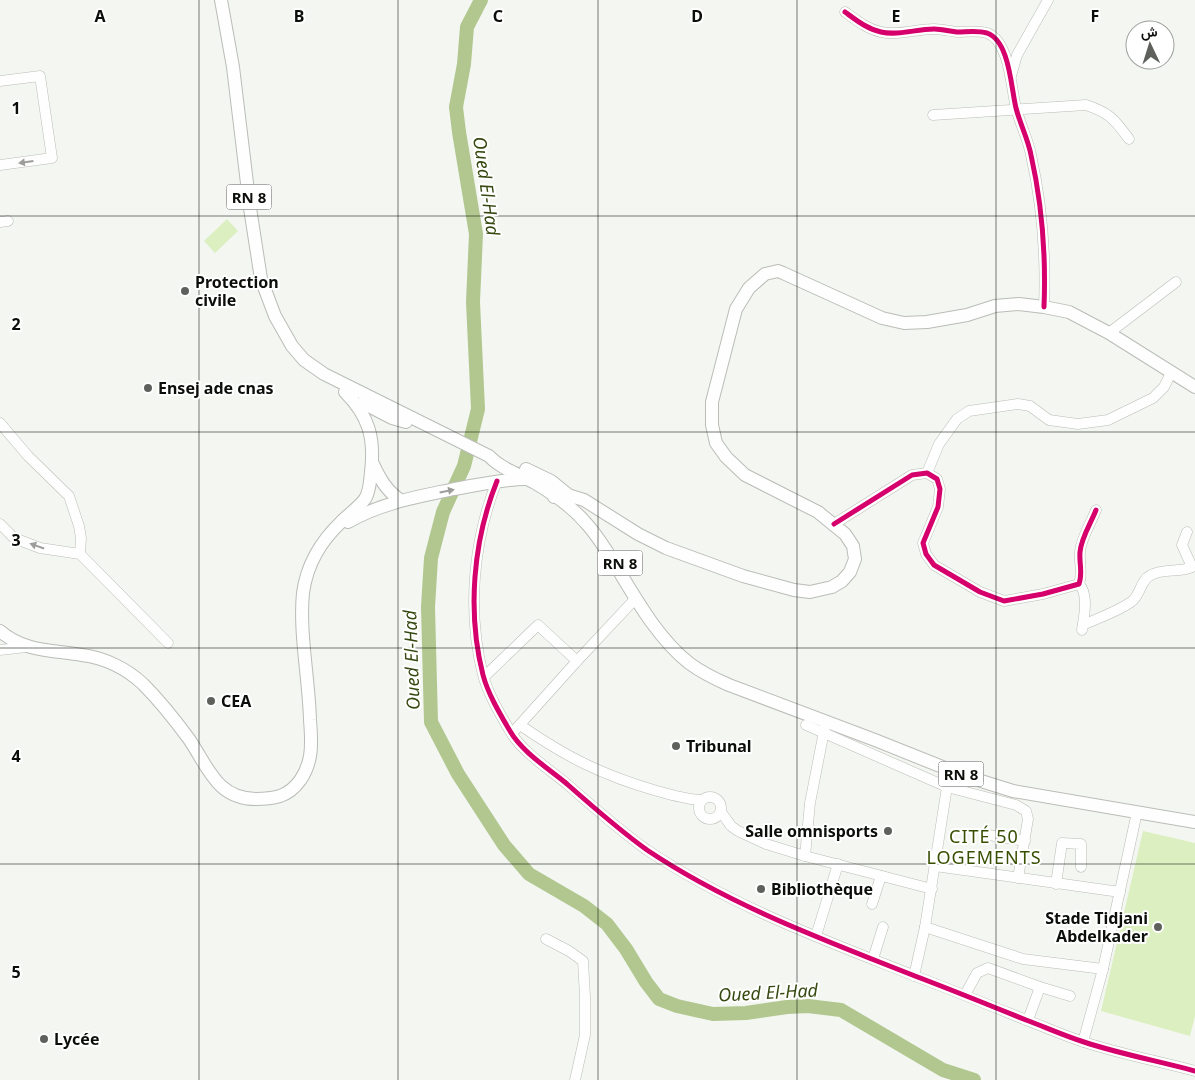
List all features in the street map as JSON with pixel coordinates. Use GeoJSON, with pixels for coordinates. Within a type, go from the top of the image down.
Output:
{"type":"FeatureCollection","features":[{"type":"Feature","properties":{"kind":"main road","name":"RN 8"},"geometry":{"type":"LineString","coordinates":[[220,0],[233,67],[250,208],[261,279],[274,316],[292,346],[304,360],[345,392],[392,418],[435,429]]}},
{"type":"Feature","properties":{"kind":"main road"},"geometry":{"type":"LineString","coordinates":[[554,497],[570,496],[591,503],[638,534],[686,557],[743,576],[794,590],[810,592],[832,587],[842,581],[850,572],[855,559],[853,546],[845,534],[834,524],[807,506],[746,475],[726,457],[716,443],[712,425],[712,402],[736,309],[749,288],[765,274],[778,271],[882,318],[904,323],[927,322],[967,315],[995,306],[1019,304],[1044,306],[1069,312],[1109,333],[1195,387]]}},
{"type":"Feature","properties":{"kind":"main road","name":"RN 8"},"geometry":{"type":"LineString","coordinates":[[324,374],[494,460],[528,479],[554,497],[586,523],[661,633],[688,661],[714,678],[739,688]]}},
{"type":"Feature","properties":{"kind":"main road"},"geometry":{"type":"LineString","coordinates":[[0,631],[10,640],[26,647],[84,655],[105,661],[130,673],[143,684],[173,717],[209,773],[219,785],[229,792],[248,799],[279,796],[289,792],[299,782],[305,772],[310,756],[310,693],[302,604],[305,582],[310,564],[318,548],[330,532],[366,497],[369,490],[372,440],[363,413],[345,392]]}},
{"type":"Feature","properties":{"kind":"main road"},"geometry":{"type":"LineString","coordinates":[[372,440],[380,425],[392,418],[414,419]]}},
{"type":"Feature","properties":{"kind":"main road","name":"RN 8"},"geometry":{"type":"LineString","coordinates":[[494,460],[501,458],[519,465],[551,481],[570,496],[603,534],[644,601],[672,639],[698,663],[739,688],[825,727],[965,776],[1013,790],[1195,822]]}},
{"type":"Feature","properties":{"kind":"main road"},"geometry":{"type":"LineString","coordinates":[[479,484],[495,475],[494,460]]}},
{"type":"Feature","properties":{"kind":"main road"},"geometry":{"type":"LineString","coordinates":[[372,461],[380,480],[400,500]]}},
{"type":"Feature","properties":{"kind":"main road"},"geometry":{"type":"LineString","coordinates":[[330,532],[365,513],[400,500],[497,481],[528,479]]}},
{"type":"Feature","properties":{"kind":"street"},"geometry":{"type":"LineString","coordinates":[[1011,76],[1017,55],[1048,0]]}},
{"type":"Feature","properties":{"kind":"street"},"geometry":{"type":"LineString","coordinates":[[845,12],[866,27],[881,32],[895,34],[936,29],[988,34],[996,39],[1011,76],[1016,109],[1032,155],[1046,272],[1044,306]]}},
{"type":"Feature","properties":{"kind":"street"},"geometry":{"type":"LineString","coordinates":[[0,82],[40,76],[52,158],[0,165]]}},
{"type":"Feature","properties":{"kind":"street"},"geometry":{"type":"LineString","coordinates":[[933,115],[1086,105],[1103,110],[1116,122],[1128,139]]}},
{"type":"Feature","properties":{"kind":"street"},"geometry":{"type":"LineString","coordinates":[[1109,333],[1176,282]]}},
{"type":"Feature","properties":{"kind":"street"},"geometry":{"type":"LineString","coordinates":[[927,473],[939,444],[957,419],[969,411],[1018,404],[1030,406],[1049,420],[1078,424],[1108,420],[1153,398],[1164,387],[1171,373]]}},
{"type":"Feature","properties":{"kind":"street"},"geometry":{"type":"LineString","coordinates":[[0,421],[28,456],[69,496],[82,538],[80,554]]}},
{"type":"Feature","properties":{"kind":"street"},"geometry":{"type":"LineString","coordinates":[[834,524],[912,475],[927,473],[937,479],[940,489],[938,507],[923,543],[926,554],[934,565],[980,592],[1004,601],[1043,594],[1079,584]]}},
{"type":"Feature","properties":{"kind":"street"},"geometry":{"type":"LineString","coordinates":[[497,481],[489,502],[482,530],[474,594],[474,619],[484,678],[511,734],[532,756],[599,813],[647,849],[685,873],[723,894],[816,936],[1084,1042],[1195,1071]]}},
{"type":"Feature","properties":{"kind":"street"},"geometry":{"type":"LineString","coordinates":[[1079,584],[1081,578],[1080,552],[1096,510]]}},
{"type":"Feature","properties":{"kind":"street"},"geometry":{"type":"LineString","coordinates":[[0,524],[14,538],[40,548],[60,553],[80,554],[168,644]]}},
{"type":"Feature","properties":{"kind":"street"},"geometry":{"type":"LineString","coordinates":[[1079,584],[1083,588],[1085,605],[1082,628],[1131,602],[1138,595],[1144,580],[1150,575],[1192,567],[1182,544],[1187,532]]}},
{"type":"Feature","properties":{"kind":"street"},"geometry":{"type":"LineString","coordinates":[[511,734],[636,598]]}},
{"type":"Feature","properties":{"kind":"street"},"geometry":{"type":"LineString","coordinates":[[484,678],[538,625],[577,661]]}},
{"type":"Feature","properties":{"kind":"street"},"geometry":{"type":"LineString","coordinates":[[0,650],[26,647]]}},
{"type":"Feature","properties":{"kind":"street"},"geometry":{"type":"LineString","coordinates":[[520,725],[546,743],[588,767],[623,781],[700,804]]}},
{"type":"Feature","properties":{"kind":"street"},"geometry":{"type":"LineString","coordinates":[[806,725],[825,727],[947,787],[1023,808],[1028,819],[1018,878]]}},
{"type":"Feature","properties":{"kind":"street"},"geometry":{"type":"LineString","coordinates":[[805,856],[810,803],[825,727]]}},
{"type":"Feature","properties":{"kind":"street"},"geometry":{"type":"LineString","coordinates":[[914,976],[932,889],[947,787]]}},
{"type":"Feature","properties":{"kind":"street"},"geometry":{"type":"LineString","coordinates":[[700,804],[708,797],[716,799],[720,804],[717,816]]}},
{"type":"Feature","properties":{"kind":"street"},"geometry":{"type":"LineString","coordinates":[[700,804],[703,817],[717,816],[756,840],[805,856],[932,889]]}},
{"type":"Feature","properties":{"kind":"street"},"geometry":{"type":"LineString","coordinates":[[1084,1042],[1103,969],[1137,812]]}},
{"type":"Feature","properties":{"kind":"street"},"geometry":{"type":"LineString","coordinates":[[989,835],[1025,840]]}},
{"type":"Feature","properties":{"kind":"street"},"geometry":{"type":"LineString","coordinates":[[1056,884],[1062,843],[1081,844],[1081,867]]}},
{"type":"Feature","properties":{"kind":"street"},"geometry":{"type":"LineString","coordinates":[[816,936],[838,864]]}},
{"type":"Feature","properties":{"kind":"street"},"geometry":{"type":"LineString","coordinates":[[935,866],[1120,892]]}},
{"type":"Feature","properties":{"kind":"street"},"geometry":{"type":"LineString","coordinates":[[872,904],[881,876]]}},
{"type":"Feature","properties":{"kind":"street"},"geometry":{"type":"LineString","coordinates":[[925,927],[1023,959],[1103,969]]}},
{"type":"Feature","properties":{"kind":"street"},"geometry":{"type":"LineString","coordinates":[[873,959],[883,928]]}},
{"type":"Feature","properties":{"kind":"street"},"geometry":{"type":"LineString","coordinates":[[546,939],[583,961],[585,1035],[575,1080]]}},
{"type":"Feature","properties":{"kind":"street"},"geometry":{"type":"LineString","coordinates":[[964,995],[977,973],[988,968],[1070,996]]}},
{"type":"Feature","properties":{"kind":"street"},"geometry":{"type":"LineString","coordinates":[[1028,1020],[1040,987]]}},
{"type":"Feature","properties":{"kind":"green space"},"geometry":{"type":"Polygon","coordinates":[[[227,219],[238,231],[215,253],[204,241],[227,219]]]}},
{"type":"Feature","properties":{"kind":"green space","name":"Stade Tidjani Abdelkader"},"geometry":{"type":"Polygon","coordinates":[[[1143,831],[1195,843],[1195,1016],[1190,1036],[1101,1011],[1143,831]]]}},
{"type":"Feature","properties":{"kind":"waterway","name":"Oued El-Had"},"geometry":{"type":"LineString","coordinates":[[481,0],[467,27],[464,64],[456,107],[476,234],[473,302],[478,409],[464,466],[443,512],[431,558],[428,607],[431,722],[458,774],[504,845],[529,874],[584,906],[607,924],[659,999],[677,1006],[713,1014],[746,1013],[808,1006],[841,1010],[943,1070],[974,1080]]}},
{"type":"Feature","properties":{"kind":"cycle path"},"geometry":{"type":"LineString","coordinates":[[845,12],[876,31],[894,33],[934,29],[979,32],[987,33],[1001,45],[1008,66],[1014,100],[1030,149],[1038,192],[1044,250],[1044,307]]}},
{"type":"Feature","properties":{"kind":"cycle path"},"geometry":{"type":"LineString","coordinates":[[834,524],[912,475],[927,473],[937,479],[940,489],[938,507],[923,543],[926,554],[934,565],[980,592],[1004,601],[1043,594],[1079,584],[1081,576],[1081,547],[1096,510]]}},
{"type":"Feature","properties":{"kind":"cycle path"},"geometry":{"type":"LineString","coordinates":[[497,481],[482,528],[475,577],[475,627],[478,651],[485,682],[498,711],[515,739],[536,760],[647,850],[678,870],[744,905],[846,949],[1070,1037],[1111,1050],[1195,1071]]}},
{"type":"Feature","properties":{"kind":"place","name":"Protection civile"},"geometry":{"type":"Point","coordinates":[185,291]}},
{"type":"Feature","properties":{"kind":"place","name":"Ensej ade cnas"},"geometry":{"type":"Point","coordinates":[148,388]}},
{"type":"Feature","properties":{"kind":"place","name":"CEA"},"geometry":{"type":"Point","coordinates":[211,701]}},
{"type":"Feature","properties":{"kind":"place","name":"Tribunal"},"geometry":{"type":"Point","coordinates":[676,746]}},
{"type":"Feature","properties":{"kind":"place","name":"Salle omnisports"},"geometry":{"type":"Point","coordinates":[888,831]}},
{"type":"Feature","properties":{"kind":"place","name":"Bibliothèque"},"geometry":{"type":"Point","coordinates":[761,889]}},
{"type":"Feature","properties":{"kind":"place","name":"Stade Tidjani Abdelkader"},"geometry":{"type":"Point","coordinates":[1158,927]}},
{"type":"Feature","properties":{"kind":"place","name":"Lycée"},"geometry":{"type":"Point","coordinates":[44,1039]}},
{"type":"Feature","properties":{"kind":"district","name":"CITÉ 50 LOGEMENTS"},"geometry":{"type":"Point","coordinates":[984,846]}}]}
